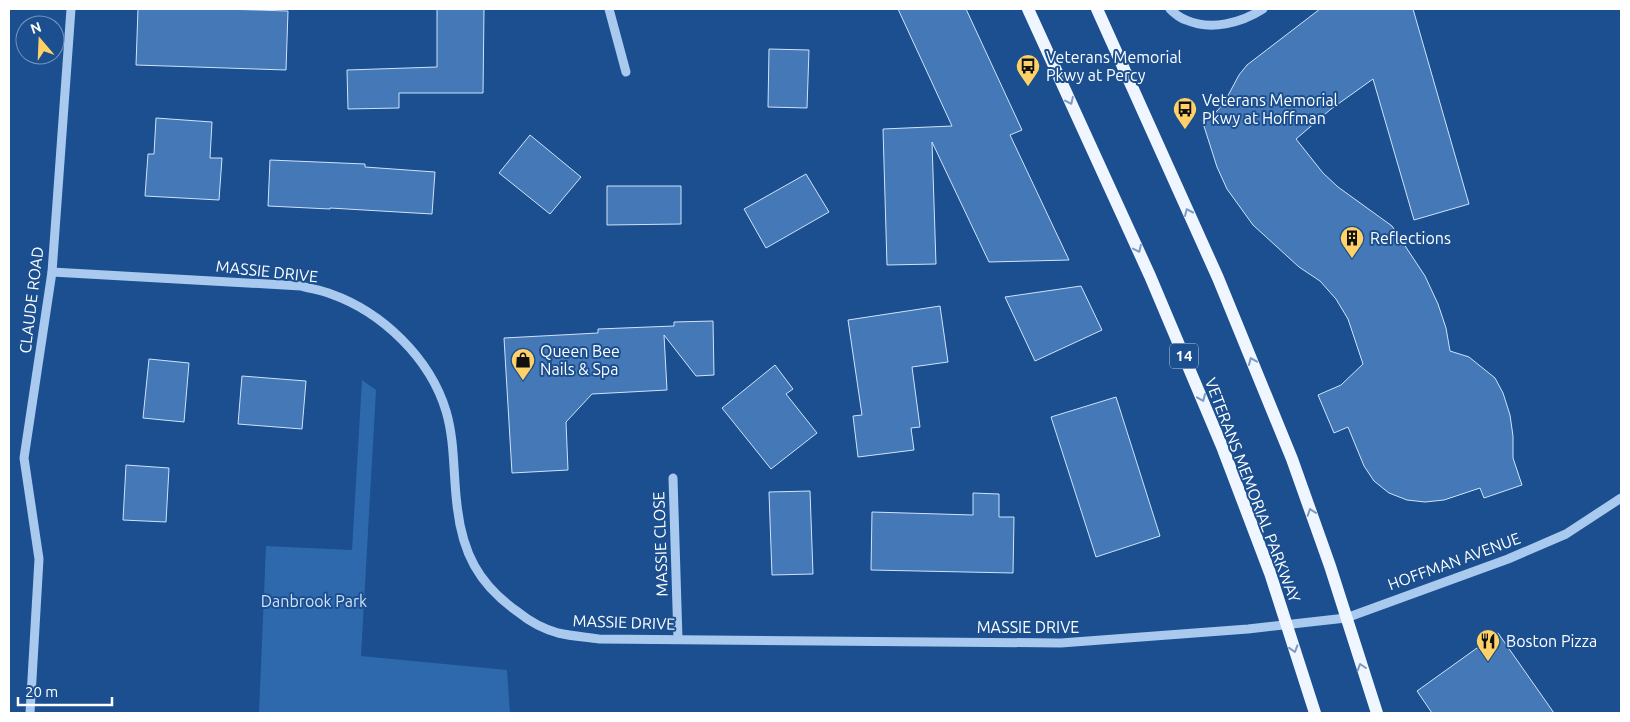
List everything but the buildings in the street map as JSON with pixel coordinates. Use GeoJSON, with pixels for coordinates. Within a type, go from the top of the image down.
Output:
{"type":"FeatureCollection","features":[{"type":"Feature","properties":{"kind":"main road","name":"VETERANS MEMORIAL PARKWAY"},"geometry":{"type":"LineString","coordinates":[[1028,9],[1150,276],[1226,458],[1270,573],[1315,713]]}},
{"type":"Feature","properties":{"kind":"main road"},"geometry":{"type":"LineString","coordinates":[[1097,9],[1218,278],[1292,459],[1330,566],[1377,713]]}},
{"type":"Feature","properties":{"kind":"street","name":"CLAUDE ROAD"},"geometry":{"type":"LineString","coordinates":[[30,713],[39,559],[24,458],[52,272],[70,9]]}},
{"type":"Feature","properties":{"kind":"street"},"geometry":{"type":"LineString","coordinates":[[609,9],[626,72]]}},
{"type":"Feature","properties":{"kind":"street"},"geometry":{"type":"LineString","coordinates":[[1170,9],[1186,20],[1205,24],[1235,22],[1263,9]]}},
{"type":"Feature","properties":{"kind":"street","name":"MASSIE DRIVE"},"geometry":{"type":"LineString","coordinates":[[52,272],[301,286],[330,294],[362,309],[397,333],[434,382],[446,410],[452,442],[456,503],[460,529],[470,558],[484,582],[506,604],[528,620],[556,632],[599,639],[1061,643],[1287,626]]}},
{"type":"Feature","properties":{"kind":"street","name":"MASSIE CLOSE"},"geometry":{"type":"LineString","coordinates":[[673,478],[678,639]]}},
{"type":"Feature","properties":{"kind":"street","name":"HOFFMAN AVENUE"},"geometry":{"type":"LineString","coordinates":[[1287,626],[1346,618],[1508,559],[1566,534],[1621,498]]}},
{"type":"Feature","properties":{"kind":"green space","name":"Danbrook Park"},"geometry":{"type":"Polygon","coordinates":[[[362,380],[376,390],[361,656],[507,670],[510,713],[259,713],[266,546],[352,550],[362,380]]]}},
{"type":"Feature","properties":{"kind":"place","name":"Veterans Memorial Pkwy at Percy"},"geometry":{"type":"Point","coordinates":[1028,87]}},
{"type":"Feature","properties":{"kind":"place","name":"Veterans Memorial Pkwy at Hoffman"},"geometry":{"type":"Point","coordinates":[1185,130]}},
{"type":"Feature","properties":{"kind":"place","name":"Reflections"},"geometry":{"type":"Point","coordinates":[1352,259]}},
{"type":"Feature","properties":{"kind":"place","name":"Queen Bee Nails & Spa"},"geometry":{"type":"Point","coordinates":[523,381]}},
{"type":"Feature","properties":{"kind":"place","name":"Boston Pizza"},"geometry":{"type":"Point","coordinates":[1488,662]}}]}
